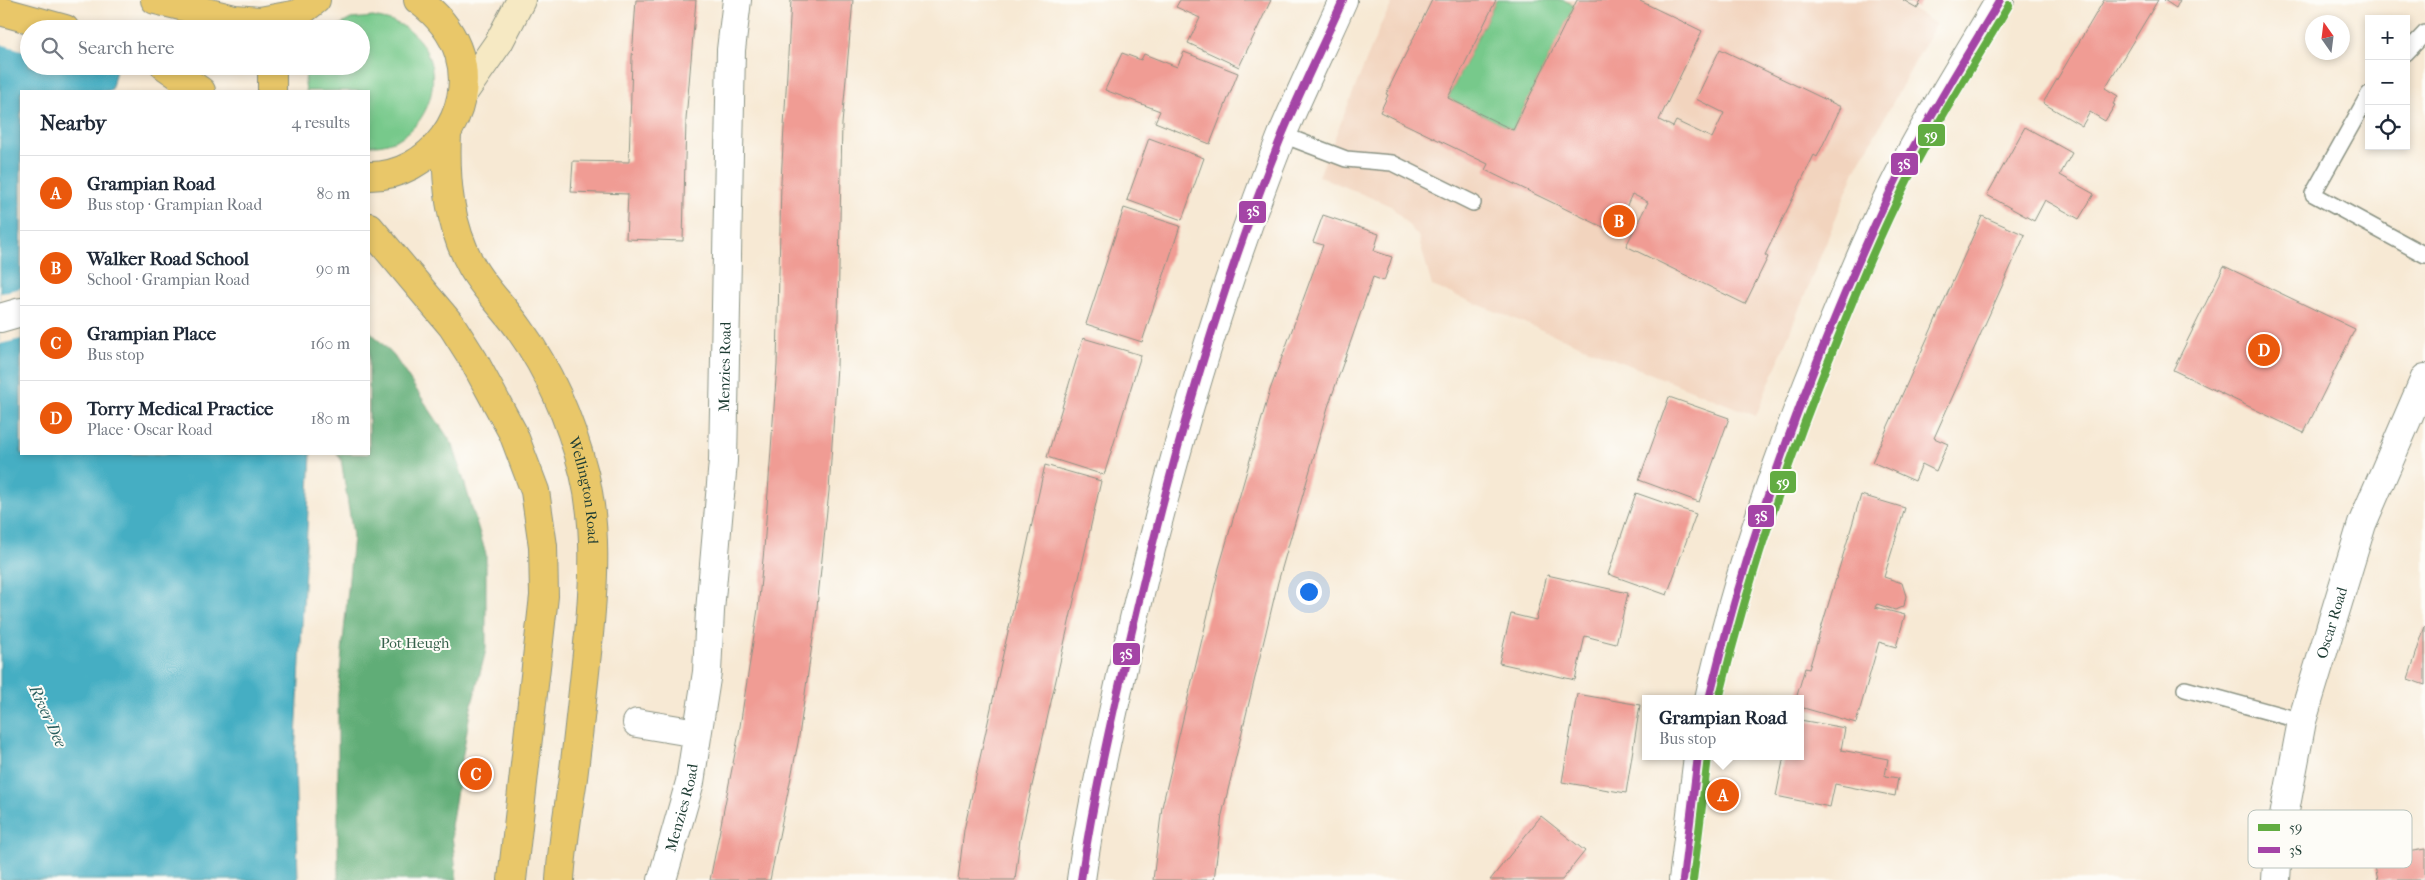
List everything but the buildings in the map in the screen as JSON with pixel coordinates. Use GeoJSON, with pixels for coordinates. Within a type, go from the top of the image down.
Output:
{"type":"FeatureCollection","features":[{"type":"Feature","properties":{"kind":"main road"},"geometry":{"type":"LineString","coordinates":[[155,0],[235,19],[260,20],[301,14]]}},
{"type":"Feature","properties":{"kind":"main road"},"geometry":{"type":"LineString","coordinates":[[370,176],[394,173],[414,164],[433,151],[447,134],[456,115],[462,95],[459,54],[451,35],[442,22],[418,0]]}},
{"type":"Feature","properties":{"kind":"main road"},"geometry":{"type":"LineString","coordinates":[[0,11],[32,20]]}},
{"type":"Feature","properties":{"kind":"main road"},"geometry":{"type":"LineString","coordinates":[[178,75],[199,90]]}},
{"type":"Feature","properties":{"kind":"main road"},"geometry":{"type":"LineString","coordinates":[[272,75],[272,90]]}},
{"type":"Feature","properties":{"kind":"main road","name":"Wellington Road"},"geometry":{"type":"LineString","coordinates":[[447,134],[447,183],[450,210],[458,236],[472,267],[520,329],[541,364],[561,404],[584,473],[590,508],[594,574],[582,708],[560,880]]}},
{"type":"Feature","properties":{"kind":"main road"},"geometry":{"type":"LineString","coordinates":[[370,228],[452,326],[514,433],[535,491],[543,546],[544,596],[512,880]]}},
{"type":"Feature","properties":{"kind":"street"},"geometry":{"type":"LineString","coordinates":[[462,95],[499,42],[521,0]]}},
{"type":"Feature","properties":{"kind":"street","name":"Menzies Road"},"geometry":{"type":"LineString","coordinates":[[662,880],[690,782],[707,672],[710,611],[723,460],[731,50],[737,0]]}},
{"type":"Feature","properties":{"kind":"street"},"geometry":{"type":"LineString","coordinates":[[1081,880],[1099,774],[1152,542],[1188,412],[1230,281],[1282,135],[1342,0]]}},
{"type":"Feature","properties":{"kind":"street"},"geometry":{"type":"LineString","coordinates":[[1709,695],[1719,649],[1756,529],[1801,399],[1851,280],[1911,152],[2000,0]]}},
{"type":"Feature","properties":{"kind":"street"},"geometry":{"type":"LineString","coordinates":[[0,318],[20,312]]}},
{"type":"Feature","properties":{"kind":"street","name":"Oscar Road"},"geometry":{"type":"LineString","coordinates":[[2285,810],[2302,721],[2362,524],[2425,378]]}},
{"type":"Feature","properties":{"kind":"street"},"geometry":{"type":"LineString","coordinates":[[637,723],[697,734]]}},
{"type":"Feature","properties":{"kind":"street"},"geometry":{"type":"LineString","coordinates":[[1683,880],[1698,760]]}},
{"type":"Feature","properties":{"kind":"lane"},"geometry":{"type":"LineString","coordinates":[[2410,49],[2425,33]]}},
{"type":"Feature","properties":{"kind":"lane"},"geometry":{"type":"LineString","coordinates":[[2365,101],[2313,194],[2425,255]]}},
{"type":"Feature","properties":{"kind":"lane"},"geometry":{"type":"LineString","coordinates":[[1282,135],[1346,159],[1392,163],[1473,204]]}},
{"type":"Feature","properties":{"kind":"lane"},"geometry":{"type":"LineString","coordinates":[[2185,689],[2302,721]]}},
{"type":"Feature","properties":{"kind":"shaded area"},"geometry":{"type":"Polygon","coordinates":[[[1394,0],[1899,0],[1936,24],[1854,173],[1756,416],[1432,286],[1418,236],[1391,206],[1319,176],[1381,24],[1394,0]]]}},
{"type":"Feature","properties":{"kind":"green space"},"geometry":{"type":"Polygon","coordinates":[[[1496,0],[1563,0],[1575,5],[1513,130],[1448,98],[1496,0]]]}},
{"type":"Feature","properties":{"kind":"green space"},"geometry":{"type":"Polygon","coordinates":[[[373,17],[388,20],[407,29],[424,48],[431,66],[432,85],[428,104],[419,120],[406,134],[389,143],[370,145],[370,90],[306,90],[306,75],[370,75],[370,20],[349,20],[373,17]]]}},
{"type":"Feature","properties":{"kind":"green space","name":"Pot Heugh"},"geometry":{"type":"Polygon","coordinates":[[[370,331],[394,356],[453,445],[486,554],[486,650],[470,712],[451,826],[457,880],[338,880],[338,695],[353,536],[341,459],[338,455],[370,455],[370,331]]]}},
{"type":"Feature","properties":{"kind":"water","name":"River Dee"},"geometry":{"type":"Polygon","coordinates":[[[0,0],[20,20],[20,75],[115,75],[111,90],[20,90],[20,455],[311,455],[295,757],[298,880],[0,880],[0,0]]]}},
{"type":"Feature","properties":{"kind":"pier"},"geometry":{"type":"Polygon","coordinates":[[[0,0],[136,0],[131,20],[20,20],[20,50],[0,44],[0,0]]]}},
{"type":"Feature","properties":{"kind":"pier"},"geometry":{"type":"Polygon","coordinates":[[[20,288],[20,339],[0,344],[0,293],[20,288]]]}},
{"type":"Feature","properties":{"kind":"transit line","name":"3S"},"geometry":{"type":"LineString","coordinates":[[1081,880],[1098,783],[1112,718],[1164,498],[1198,376],[1237,254],[1259,194],[1289,118],[1343,0]]}},
{"type":"Feature","properties":{"kind":"transit line","name":"3S"},"geometry":{"type":"LineString","coordinates":[[1710,695],[1747,559],[1777,468],[1811,377],[1846,292],[1900,172],[1936,107],[2000,0]]}},
{"type":"Feature","properties":{"kind":"transit line","name":"59"},"geometry":{"type":"LineString","coordinates":[[1720,695],[1757,560],[1787,470],[1855,295],[1889,217],[1920,157],[1944,113],[2009,5]]}},
{"type":"Feature","properties":{"kind":"transit line","name":"3S"},"geometry":{"type":"LineString","coordinates":[[1683,880],[1698,760]]}},
{"type":"Feature","properties":{"kind":"transit line","name":"59"},"geometry":{"type":"LineString","coordinates":[[1693,880],[1708,760]]}},
{"type":"Feature","properties":{"kind":"place","name":"Walker Road School"},"geometry":{"type":"Point","coordinates":[1619,221]}},
{"type":"Feature","properties":{"kind":"place","name":"Torry Medical Practice"},"geometry":{"type":"Point","coordinates":[2264,350]}},
{"type":"Feature","properties":{"kind":"place","name":"Grampian Place"},"geometry":{"type":"Point","coordinates":[476,774]}},
{"type":"Feature","properties":{"kind":"place","name":"Grampian Road"},"geometry":{"type":"Point","coordinates":[1723,795]}}]}
